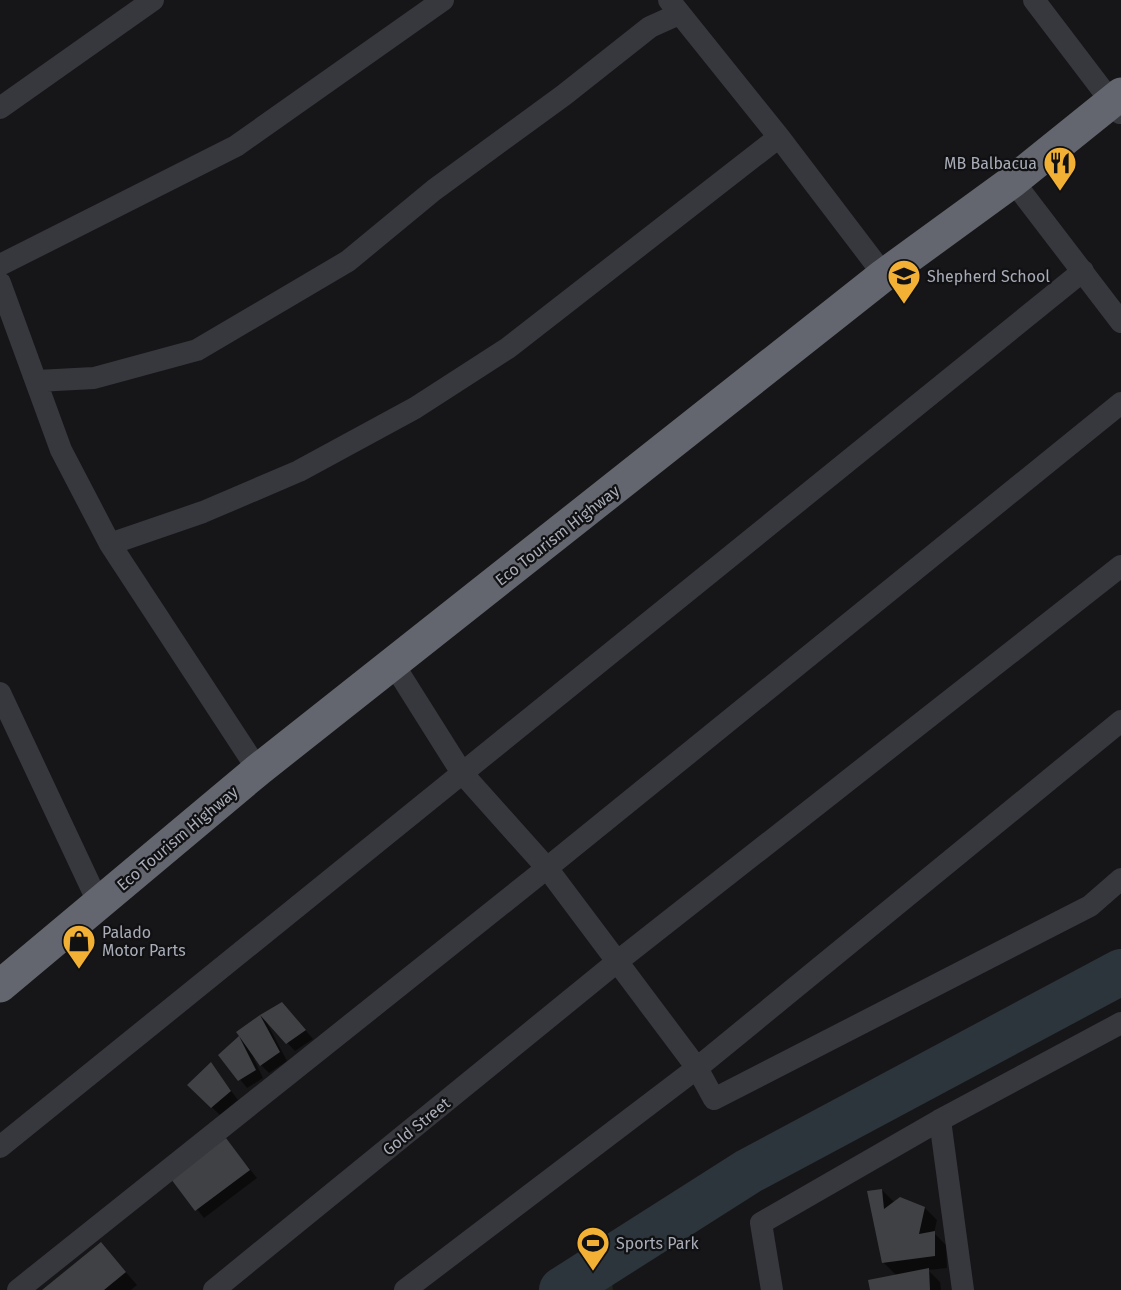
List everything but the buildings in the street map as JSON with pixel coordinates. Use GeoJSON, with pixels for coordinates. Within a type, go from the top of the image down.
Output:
{"type":"FeatureCollection","features":[{"type":"Feature","properties":{"kind":"highway","name":"Eco Tourism Highway"},"geometry":{"type":"LineString","coordinates":[[0,986],[258,770],[394,665],[884,275],[1118,103]]}},
{"type":"Feature","properties":{"kind":"street"},"geometry":{"type":"LineString","coordinates":[[0,108],[153,0]]}},
{"type":"Feature","properties":{"kind":"street"},"geometry":{"type":"LineString","coordinates":[[0,265],[236,146],[443,0]]}},
{"type":"Feature","properties":{"kind":"street"},"geometry":{"type":"LineString","coordinates":[[1034,0],[1118,103]]}},
{"type":"Feature","properties":{"kind":"street"},"geometry":{"type":"LineString","coordinates":[[37,381],[94,378],[197,350],[348,261],[434,190],[564,95],[674,7],[779,137],[884,275]]}},
{"type":"Feature","properties":{"kind":"street"},"geometry":{"type":"LineString","coordinates":[[110,544],[203,512],[300,471],[415,408],[508,348],[779,137]]}},
{"type":"Feature","properties":{"kind":"street"},"geometry":{"type":"LineString","coordinates":[[1013,182],[1121,322]]}},
{"type":"Feature","properties":{"kind":"street"},"geometry":{"type":"LineString","coordinates":[[0,1147],[1083,271]]}},
{"type":"Feature","properties":{"kind":"street"},"geometry":{"type":"LineString","coordinates":[[0,283],[61,450],[110,544],[258,770]]}},
{"type":"Feature","properties":{"kind":"street"},"geometry":{"type":"LineString","coordinates":[[18,1290],[547,868],[1121,403]]}},
{"type":"Feature","properties":{"kind":"street","name":"Gold Street"},"geometry":{"type":"LineString","coordinates":[[214,1290],[618,961],[1121,566]]}},
{"type":"Feature","properties":{"kind":"street"},"geometry":{"type":"LineString","coordinates":[[394,665],[462,773],[547,868],[697,1068],[714,1099],[1090,906],[1121,879]]}},
{"type":"Feature","properties":{"kind":"street"},"geometry":{"type":"LineString","coordinates":[[0,693],[8,733],[99,904]]}},
{"type":"Feature","properties":{"kind":"street"},"geometry":{"type":"LineString","coordinates":[[405,1290],[697,1068],[1121,721]]}},
{"type":"Feature","properties":{"kind":"street"},"geometry":{"type":"LineString","coordinates":[[772,1290],[761,1223],[940,1120],[1121,1023]]}},
{"type":"Feature","properties":{"kind":"street"},"geometry":{"type":"LineString","coordinates":[[940,1120],[963,1290]]}},
{"type":"Feature","properties":{"kind":"shaded area","name":"Sports Park"},"geometry":{"type":"Polygon","coordinates":[[[608,1254],[613,1290],[545,1290],[608,1254]]]}},
{"type":"Feature","properties":{"kind":"waterway"},"geometry":{"type":"LineString","coordinates":[[562,1290],[749,1171],[1121,972]]}},
{"type":"Feature","properties":{"kind":"place","name":"MB Balbacua"},"geometry":{"type":"Point","coordinates":[1060,192]}},
{"type":"Feature","properties":{"kind":"place","name":"Shepherd School"},"geometry":{"type":"Point","coordinates":[904,305]}},
{"type":"Feature","properties":{"kind":"place","name":"Palado Motor Parts"},"geometry":{"type":"Point","coordinates":[79,970]}},
{"type":"Feature","properties":{"kind":"place","name":"Sports Park"},"geometry":{"type":"Point","coordinates":[593,1272]}}]}
